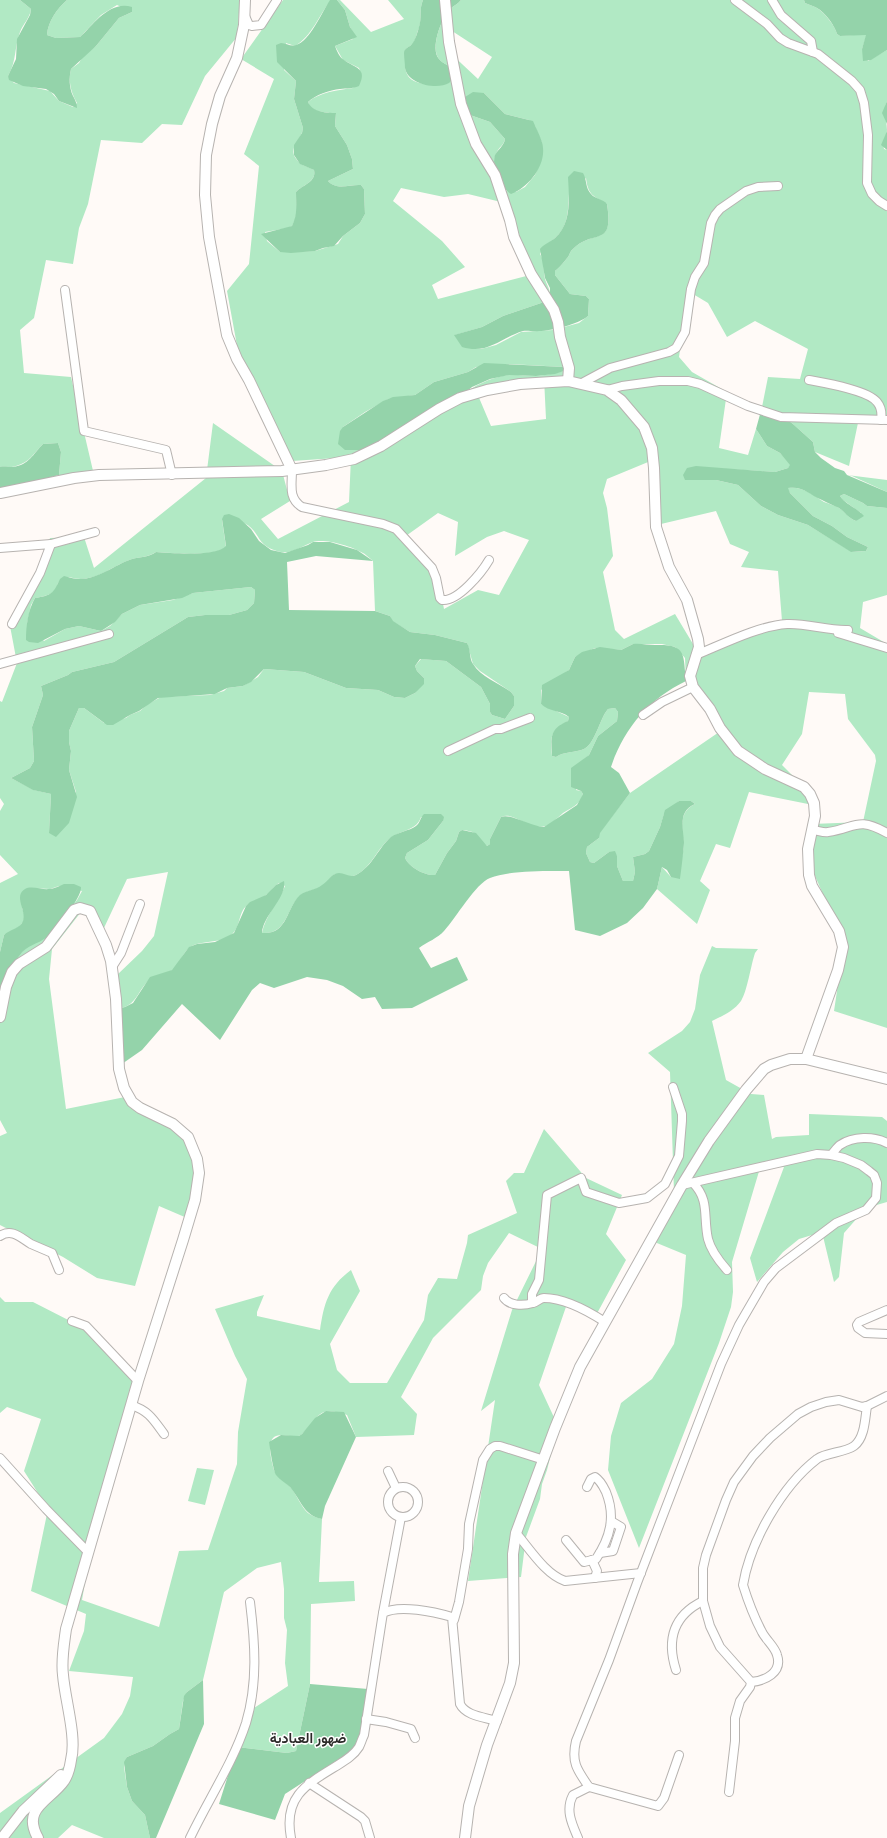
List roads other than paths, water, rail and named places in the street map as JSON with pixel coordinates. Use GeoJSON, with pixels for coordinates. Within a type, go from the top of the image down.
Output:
{"type":"FeatureCollection","features":[{"type":"Feature","properties":{"kind":"street"},"geometry":{"type":"LineString","coordinates":[[245,0],[237,58],[220,96],[212,124],[206,155],[205,196],[209,237],[227,335],[237,359],[249,380],[292,470],[291,494],[295,502],[302,507],[390,525],[403,534],[432,568],[436,578],[440,598],[442,600],[451,599],[476,580],[489,560]]}},
{"type":"Feature","properties":{"kind":"street"},"geometry":{"type":"LineString","coordinates":[[244,13],[249,25],[258,26],[277,0]]}},
{"type":"Feature","properties":{"kind":"street"},"geometry":{"type":"LineString","coordinates":[[445,0],[449,42],[461,104],[476,144],[495,175],[514,237],[531,274],[554,310],[569,368],[568,381]]}},
{"type":"Feature","properties":{"kind":"street"},"geometry":{"type":"LineString","coordinates":[[735,0],[767,24],[780,38],[788,43],[813,52],[831,63],[860,90],[864,103],[868,136],[867,183],[872,194],[887,206]]}},
{"type":"Feature","properties":{"kind":"street"},"geometry":{"type":"LineString","coordinates":[[772,0],[781,15],[811,41],[813,52]]}},
{"type":"Feature","properties":{"kind":"street"},"geometry":{"type":"LineString","coordinates":[[582,383],[610,368],[669,352],[676,348],[685,332],[692,288],[695,277],[704,263],[711,223],[715,215],[720,209],[746,191],[758,187],[778,186]]}},
{"type":"Feature","properties":{"kind":"street"},"geometry":{"type":"LineString","coordinates":[[65,290],[84,431],[166,450],[172,475]]}},
{"type":"Feature","properties":{"kind":"street"},"geometry":{"type":"LineString","coordinates":[[607,390],[639,384],[688,380],[748,406],[780,417],[884,420],[880,408],[873,398],[853,390],[809,380]]}},
{"type":"Feature","properties":{"kind":"street"},"geometry":{"type":"LineString","coordinates":[[0,493],[74,478],[99,475],[282,472],[354,459],[381,446],[439,409],[460,398],[487,390],[520,384],[568,381],[607,390],[631,410],[648,437],[654,468],[656,527],[669,567],[687,600],[698,639],[696,656],[690,676],[693,687],[710,709],[720,728],[738,751],[765,769],[804,787],[810,794],[814,803],[815,809],[808,849],[808,862],[812,886],[839,931],[842,947],[838,970],[806,1059]]}},
{"type":"Feature","properties":{"kind":"street"},"geometry":{"type":"LineString","coordinates":[[0,548],[51,544],[95,532]]}},
{"type":"Feature","properties":{"kind":"street"},"geometry":{"type":"LineString","coordinates":[[12,624],[40,573],[51,544]]}},
{"type":"Feature","properties":{"kind":"street"},"geometry":{"type":"LineString","coordinates":[[696,656],[731,640],[772,626],[788,624],[826,630],[887,648]]}},
{"type":"Feature","properties":{"kind":"street"},"geometry":{"type":"LineString","coordinates":[[826,630],[848,630]]}},
{"type":"Feature","properties":{"kind":"street"},"geometry":{"type":"LineString","coordinates":[[0,664],[109,634]]}},
{"type":"Feature","properties":{"kind":"street"},"geometry":{"type":"LineString","coordinates":[[644,715],[662,702],[693,687]]}},
{"type":"Feature","properties":{"kind":"street"},"geometry":{"type":"LineString","coordinates":[[448,752],[495,729],[501,729],[530,718]]}},
{"type":"Feature","properties":{"kind":"street"},"geometry":{"type":"LineString","coordinates":[[812,830],[826,832],[856,824],[874,826],[887,833]]}},
{"type":"Feature","properties":{"kind":"street"},"geometry":{"type":"LineString","coordinates":[[112,967],[121,953],[140,904]]}},
{"type":"Feature","properties":{"kind":"street"},"geometry":{"type":"LineString","coordinates":[[0,1017],[6,987],[12,972],[19,964],[46,947],[76,909],[86,909],[92,914],[106,945],[112,967],[116,999],[119,1069],[124,1088],[132,1102],[140,1108],[164,1118],[180,1129],[188,1137],[193,1147],[199,1167],[196,1195],[138,1381],[66,1629],[63,1655],[63,1674],[73,1747],[70,1765],[65,1780],[34,1814],[33,1824],[38,1838]]}},
{"type":"Feature","properties":{"kind":"street"},"geometry":{"type":"LineString","coordinates":[[465,1838],[469,1806],[487,1745],[510,1683],[514,1663],[515,1618],[513,1582],[516,1533],[580,1368],[605,1322],[682,1185],[709,1141],[746,1090],[764,1069],[781,1061],[806,1059],[887,1079]]}},
{"type":"Feature","properties":{"kind":"street"},"geometry":{"type":"LineString","coordinates":[[532,1304],[532,1294],[538,1280],[547,1195],[581,1178],[586,1192],[619,1203],[647,1198],[665,1184],[679,1156],[682,1121],[682,1114],[673,1087]]}},
{"type":"Feature","properties":{"kind":"street"},"geometry":{"type":"LineString","coordinates":[[831,1155],[840,1145],[854,1138],[881,1140],[887,1143]]}},
{"type":"Feature","properties":{"kind":"street"},"geometry":{"type":"LineString","coordinates":[[679,1755],[664,1798],[658,1806],[589,1787],[578,1772],[574,1762],[576,1741],[609,1660],[721,1364],[739,1325],[764,1282],[776,1268],[836,1223],[866,1210],[876,1198],[877,1183],[874,1176],[869,1171],[856,1163],[831,1155],[817,1154],[682,1185]]}},
{"type":"Feature","properties":{"kind":"street"},"geometry":{"type":"LineString","coordinates":[[693,1183],[702,1194],[708,1238],[712,1250],[727,1270]]}},
{"type":"Feature","properties":{"kind":"street"},"geometry":{"type":"LineString","coordinates":[[0,1236],[10,1232],[52,1253],[59,1270]]}},
{"type":"Feature","properties":{"kind":"street"},"geometry":{"type":"LineString","coordinates":[[504,1298],[507,1302],[512,1304],[532,1304],[542,1298],[556,1300],[582,1309],[605,1322]]}},
{"type":"Feature","properties":{"kind":"street"},"geometry":{"type":"LineString","coordinates":[[887,1310],[859,1322],[857,1325],[862,1332],[887,1334]]}},
{"type":"Feature","properties":{"kind":"street"},"geometry":{"type":"LineString","coordinates":[[72,1321],[86,1326],[138,1381]]}},
{"type":"Feature","properties":{"kind":"street"},"geometry":{"type":"LineString","coordinates":[[751,1682],[720,1648],[710,1626],[703,1601],[703,1568],[706,1555],[726,1500],[740,1473],[753,1456],[784,1425],[798,1414],[811,1407],[826,1402],[839,1400],[862,1407],[887,1396]]}},
{"type":"Feature","properties":{"kind":"street"},"geometry":{"type":"LineString","coordinates":[[132,1405],[143,1409],[151,1415],[164,1434]]}},
{"type":"Feature","properties":{"kind":"street"},"geometry":{"type":"LineString","coordinates":[[751,1682],[762,1681],[772,1675],[778,1664],[778,1656],[762,1632],[743,1585],[757,1541],[793,1482],[818,1458],[855,1446],[862,1437],[867,1406]]}},
{"type":"Feature","properties":{"kind":"street"},"geometry":{"type":"LineString","coordinates":[[497,1720],[468,1713],[463,1710],[460,1704],[455,1661],[454,1620],[459,1602],[467,1557],[469,1524],[481,1470],[487,1453],[495,1446],[500,1446],[544,1460]]}},
{"type":"Feature","properties":{"kind":"street"},"geometry":{"type":"LineString","coordinates":[[0,1458],[46,1509],[88,1552]]}},
{"type":"Feature","properties":{"kind":"street"},"geometry":{"type":"LineString","coordinates":[[388,1471],[396,1488]]}},
{"type":"Feature","properties":{"kind":"street"},"geometry":{"type":"LineString","coordinates":[[566,1540],[584,1562],[596,1559],[608,1537],[612,1514],[609,1501],[602,1484],[596,1477],[591,1479],[587,1488]]}},
{"type":"Feature","properties":{"kind":"street"},"geometry":{"type":"LineString","coordinates":[[404,1486],[412,1489],[417,1495],[419,1504],[416,1511],[409,1516],[400,1517],[394,1514],[389,1508],[388,1501],[390,1493],[396,1488],[404,1486]]}},
{"type":"Feature","properties":{"kind":"street"},"geometry":{"type":"LineString","coordinates":[[291,1838],[289,1827],[291,1806],[309,1783],[353,1754],[359,1747],[364,1735],[400,1517]]}},
{"type":"Feature","properties":{"kind":"street"},"geometry":{"type":"LineString","coordinates":[[516,1533],[558,1579],[565,1581],[641,1573]]}},
{"type":"Feature","properties":{"kind":"street"},"geometry":{"type":"LineString","coordinates":[[592,1560],[597,1571],[596,1578]]}},
{"type":"Feature","properties":{"kind":"street"},"geometry":{"type":"LineString","coordinates":[[676,1670],[672,1638],[675,1625],[683,1615],[703,1601]]}},
{"type":"Feature","properties":{"kind":"street"},"geometry":{"type":"LineString","coordinates":[[190,1838],[234,1754],[246,1722],[251,1699],[255,1666],[255,1642],[250,1602]]}},
{"type":"Feature","properties":{"kind":"street"},"geometry":{"type":"LineString","coordinates":[[384,1613],[402,1609],[452,1617],[454,1620]]}},
{"type":"Feature","properties":{"kind":"street"},"geometry":{"type":"LineString","coordinates":[[729,1792],[735,1718],[740,1701],[750,1687],[751,1682]]}},
{"type":"Feature","properties":{"kind":"street"},"geometry":{"type":"LineString","coordinates":[[366,1720],[386,1722],[411,1729],[415,1738]]}},
{"type":"Feature","properties":{"kind":"street"},"geometry":{"type":"LineString","coordinates":[[2,1838],[19,1815],[70,1765]]}},
{"type":"Feature","properties":{"kind":"street"},"geometry":{"type":"LineString","coordinates":[[309,1783],[361,1817],[365,1821],[370,1838]]}},
{"type":"Feature","properties":{"kind":"street"},"geometry":{"type":"LineString","coordinates":[[578,1838],[571,1821],[568,1806],[573,1795],[589,1787]]}},
{"type":"Feature","properties":{"kind":"district","name":"ضهور العبادية"},"geometry":{"type":"Point","coordinates":[308,1738]}}]}
